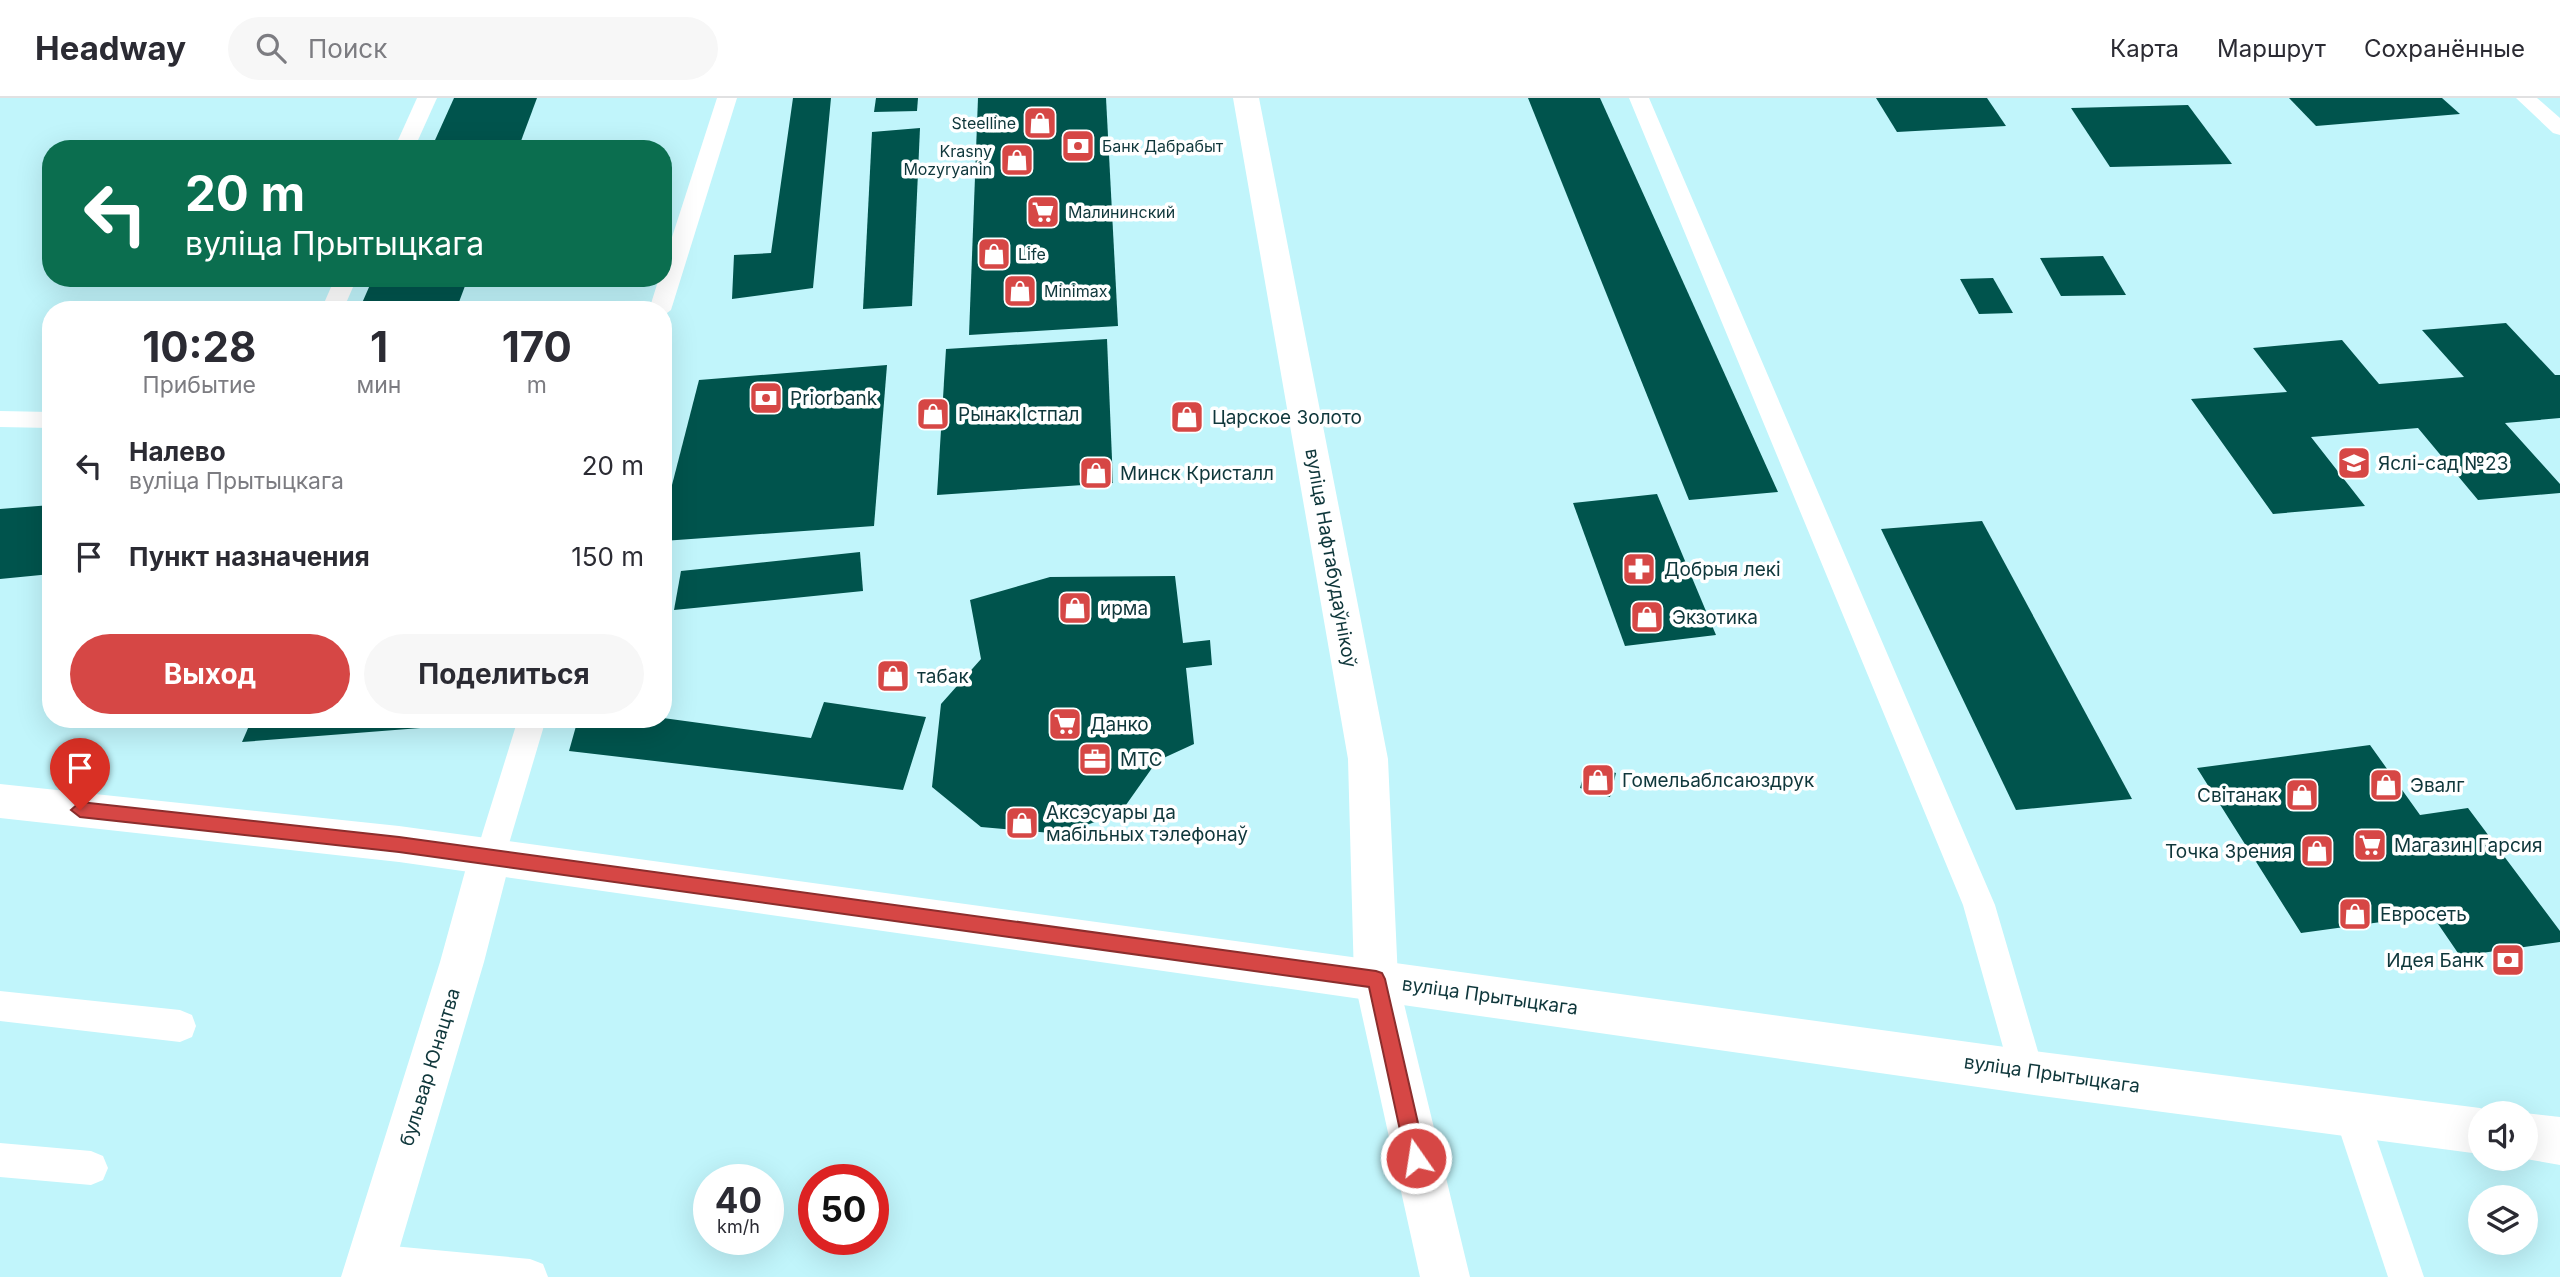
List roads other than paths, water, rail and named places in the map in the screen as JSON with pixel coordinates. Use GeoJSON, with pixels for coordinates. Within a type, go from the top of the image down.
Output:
{"type":"FeatureCollection","features":[{"type":"Feature","properties":{"kind":"street","name":"вуліца Нафтабудаўнікоў"},"geometry":{"type":"LineString","coordinates":[[1246,98],[1368,759],[1376,979]]}},
{"type":"Feature","properties":{"kind":"street","name":"вуліца Прытыцкага"},"geometry":{"type":"LineString","coordinates":[[0,801],[490,857],[2027,1072],[2468,1129]]}},
{"type":"Feature","properties":{"kind":"street","name":"бульвар Юнацтва"},"geometry":{"type":"LineString","coordinates":[[368,1270],[462,962],[490,857]]}},
{"type":"Feature","properties":{"kind":"street"},"geometry":{"type":"LineString","coordinates":[[1376,979],[1445,1277]]}},
{"type":"Feature","properties":{"kind":"street"},"geometry":{"type":"LineString","coordinates":[[2538,1138],[2560,1141]]}},
{"type":"Feature","properties":{"kind":"lane"},"geometry":{"type":"LineString","coordinates":[[408,140],[427,98]]}},
{"type":"Feature","properties":{"kind":"lane"},"geometry":{"type":"LineString","coordinates":[[672,272],[727,98]]}},
{"type":"Feature","properties":{"kind":"lane"},"geometry":{"type":"LineString","coordinates":[[1639,98],[1979,905],[2027,1072]]}},
{"type":"Feature","properties":{"kind":"lane"},"geometry":{"type":"LineString","coordinates":[[2526,98],[2560,129]]}},
{"type":"Feature","properties":{"kind":"lane"},"geometry":{"type":"LineString","coordinates":[[0,419],[42,420]]}},
{"type":"Feature","properties":{"kind":"lane"},"geometry":{"type":"LineString","coordinates":[[490,857],[529,728]]}},
{"type":"Feature","properties":{"kind":"lane"},"geometry":{"type":"LineString","coordinates":[[0,1006],[180,1026]]}},
{"type":"Feature","properties":{"kind":"lane"},"geometry":{"type":"LineString","coordinates":[[2351,1114],[2406,1277]]}},
{"type":"Feature","properties":{"kind":"lane"},"geometry":{"type":"LineString","coordinates":[[0,1160],[91,1168]]}},
{"type":"Feature","properties":{"kind":"lane"},"geometry":{"type":"LineString","coordinates":[[368,1270],[530,1277]]}},
{"type":"Feature","properties":{"kind":"place","name":"Steelline"},"geometry":{"type":"Point","coordinates":[1040,123]}},
{"type":"Feature","properties":{"kind":"place","name":"Банк Дабрабыт"},"geometry":{"type":"Point","coordinates":[1078,146]}},
{"type":"Feature","properties":{"kind":"place","name":"Krasny Mozyryanin"},"geometry":{"type":"Point","coordinates":[1017,160]}},
{"type":"Feature","properties":{"kind":"place","name":"Малининский"},"geometry":{"type":"Point","coordinates":[1043,212]}},
{"type":"Feature","properties":{"kind":"place","name":"Life"},"geometry":{"type":"Point","coordinates":[994,254]}},
{"type":"Feature","properties":{"kind":"place","name":"Minimax"},"geometry":{"type":"Point","coordinates":[1020,291]}},
{"type":"Feature","properties":{"kind":"place","name":"Priorbank"},"geometry":{"type":"Point","coordinates":[766,398]}},
{"type":"Feature","properties":{"kind":"place","name":"Рынак Істпал"},"geometry":{"type":"Point","coordinates":[933,414]}},
{"type":"Feature","properties":{"kind":"place","name":"Царское Золото"},"geometry":{"type":"Point","coordinates":[1187,417]}},
{"type":"Feature","properties":{"kind":"place","name":"Яслі-сад №23"},"geometry":{"type":"Point","coordinates":[2354,463]}},
{"type":"Feature","properties":{"kind":"place","name":"Минск Кристалл"},"geometry":{"type":"Point","coordinates":[1096,473]}},
{"type":"Feature","properties":{"kind":"place","name":"Добрыя лекі"},"geometry":{"type":"Point","coordinates":[1639,569]}},
{"type":"Feature","properties":{"kind":"place","name":"ирма"},"geometry":{"type":"Point","coordinates":[1075,608]}},
{"type":"Feature","properties":{"kind":"place","name":"Экзотика"},"geometry":{"type":"Point","coordinates":[1647,617]}},
{"type":"Feature","properties":{"kind":"place","name":"табак"},"geometry":{"type":"Point","coordinates":[893,676]}},
{"type":"Feature","properties":{"kind":"place","name":"Данко"},"geometry":{"type":"Point","coordinates":[1065,724]}},
{"type":"Feature","properties":{"kind":"place","name":"МТС"},"geometry":{"type":"Point","coordinates":[1095,759]}},
{"type":"Feature","properties":{"kind":"place","name":"Гомельаблсаюздрук"},"geometry":{"type":"Point","coordinates":[1598,780]}},
{"type":"Feature","properties":{"kind":"place","name":"Эвалг"},"geometry":{"type":"Point","coordinates":[2386,785]}},
{"type":"Feature","properties":{"kind":"place","name":"Світанак"},"geometry":{"type":"Point","coordinates":[2302,795]}},
{"type":"Feature","properties":{"kind":"place","name":"Аксэсуары да мабільных тэлефонаў"},"geometry":{"type":"Point","coordinates":[1022,823]}},
{"type":"Feature","properties":{"kind":"place","name":"Магазин Гарсия"},"geometry":{"type":"Point","coordinates":[2370,845]}},
{"type":"Feature","properties":{"kind":"place","name":"Точка Зрения"},"geometry":{"type":"Point","coordinates":[2317,851]}},
{"type":"Feature","properties":{"kind":"place","name":"Евросеть"},"geometry":{"type":"Point","coordinates":[2355,914]}},
{"type":"Feature","properties":{"kind":"place","name":"Идея Банк"},"geometry":{"type":"Point","coordinates":[2508,960]}}]}
